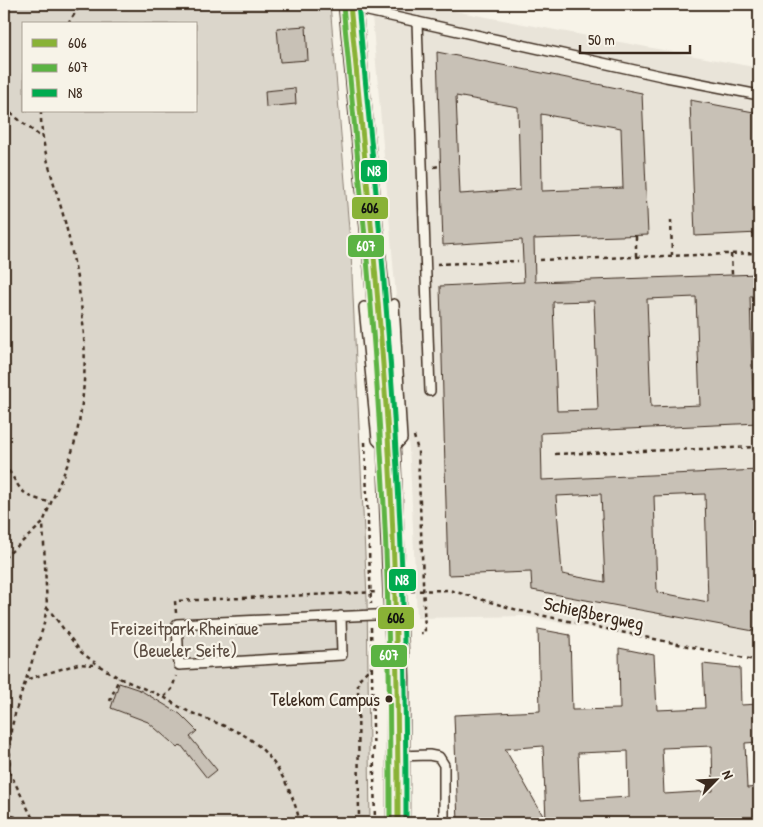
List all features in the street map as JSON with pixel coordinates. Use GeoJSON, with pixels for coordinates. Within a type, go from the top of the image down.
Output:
{"type":"FeatureCollection","features":[{"type":"Feature","properties":{"kind":"street"},"geometry":{"type":"LineString","coordinates":[[350,6],[378,296],[389,453],[396,614],[398,823]]}},
{"type":"Feature","properties":{"kind":"lane"},"geometry":{"type":"LineString","coordinates":[[350,6],[666,77],[759,95]]}},
{"type":"Feature","properties":{"kind":"lane"},"geometry":{"type":"LineString","coordinates":[[417,22],[430,391]]}},
{"type":"Feature","properties":{"kind":"lane"},"geometry":{"type":"LineString","coordinates":[[364,307],[377,440],[389,453],[402,439],[394,304]]}},
{"type":"Feature","properties":{"kind":"lane"},"geometry":{"type":"LineString","coordinates":[[341,616],[342,655],[180,665],[176,624],[371,614],[396,614]]}},
{"type":"Feature","properties":{"kind":"lane"},"geometry":{"type":"LineString","coordinates":[[398,756],[429,755],[439,757],[444,765],[444,817]]}},
{"type":"Feature","properties":{"kind":"path"},"geometry":{"type":"LineString","coordinates":[[69,22],[81,4]]}},
{"type":"Feature","properties":{"kind":"path"},"geometry":{"type":"LineString","coordinates":[[4,108],[41,137]]}},
{"type":"Feature","properties":{"kind":"path"},"geometry":{"type":"LineString","coordinates":[[4,779],[9,771],[11,730],[16,710],[28,679],[47,607],[42,523],[74,446],[84,387],[86,347],[80,295],[72,249],[41,137],[41,112]]}},
{"type":"Feature","properties":{"kind":"path"},"geometry":{"type":"LineString","coordinates":[[671,220],[672,255]]}},
{"type":"Feature","properties":{"kind":"path"},"geometry":{"type":"LineString","coordinates":[[636,236],[636,256]]}},
{"type":"Feature","properties":{"kind":"path"},"geometry":{"type":"LineString","coordinates":[[540,260],[759,253]]}},
{"type":"Feature","properties":{"kind":"path"},"geometry":{"type":"LineString","coordinates":[[731,254],[732,274]]}},
{"type":"Feature","properties":{"kind":"path"},"geometry":{"type":"LineString","coordinates":[[425,265],[518,261]]}},
{"type":"Feature","properties":{"kind":"path"},"geometry":{"type":"LineString","coordinates":[[555,454],[759,447],[758,423]]}},
{"type":"Feature","properties":{"kind":"path"},"geometry":{"type":"LineString","coordinates":[[412,430],[418,451],[425,633],[421,633]]}},
{"type":"Feature","properties":{"kind":"path"},"geometry":{"type":"LineString","coordinates":[[4,464],[16,485],[27,496],[50,502]]}},
{"type":"Feature","properties":{"kind":"path"},"geometry":{"type":"LineString","coordinates":[[4,558],[42,523]]}},
{"type":"Feature","properties":{"kind":"path","name":"Schießbergweg"},"geometry":{"type":"LineString","coordinates":[[424,591],[449,590],[521,611],[759,661]]}},
{"type":"Feature","properties":{"kind":"path"},"geometry":{"type":"LineString","coordinates":[[176,624],[175,601],[371,592]]}},
{"type":"Feature","properties":{"kind":"path"},"geometry":{"type":"LineString","coordinates":[[47,607],[81,652],[98,665],[119,678],[164,697],[198,718],[241,733],[263,751],[287,786],[300,823]]}},
{"type":"Feature","properties":{"kind":"path"},"geometry":{"type":"LineString","coordinates":[[371,614],[375,823]]}},
{"type":"Feature","properties":{"kind":"path"},"geometry":{"type":"LineString","coordinates":[[28,679],[78,664],[98,665]]}},
{"type":"Feature","properties":{"kind":"path"},"geometry":{"type":"LineString","coordinates":[[164,697],[172,689],[180,665]]}},
{"type":"Feature","properties":{"kind":"path"},"geometry":{"type":"LineString","coordinates":[[359,823],[358,684],[360,678],[372,667]]}},
{"type":"Feature","properties":{"kind":"path"},"geometry":{"type":"LineString","coordinates":[[110,701],[119,678]]}},
{"type":"Feature","properties":{"kind":"path"},"geometry":{"type":"LineString","coordinates":[[9,771],[34,821]]}},
{"type":"Feature","properties":{"kind":"path"},"geometry":{"type":"LineString","coordinates":[[4,814],[39,823]]}},
{"type":"Feature","properties":{"kind":"shaded area"},"geometry":{"type":"Polygon","coordinates":[[[371,4],[417,4],[759,68],[759,659],[524,616],[417,618],[410,462],[371,4]]]}},
{"type":"Feature","properties":{"kind":"green space","name":"Freizeitpark Rheinaue (Beueler Seite)"},"geometry":{"type":"Polygon","coordinates":[[[4,4],[330,4],[351,253],[367,598],[370,823],[4,823],[4,4]]]}},
{"type":"Feature","properties":{"kind":"building"},"geometry":{"type":"Polygon","coordinates":[[[306,26],[308,60],[280,62],[277,28],[306,26]]]}},
{"type":"Feature","properties":{"kind":"building"},"geometry":{"type":"Polygon","coordinates":[[[437,52],[642,93],[648,235],[534,239],[535,282],[759,274],[759,296],[750,296],[753,403],[759,403],[759,423],[541,433],[542,480],[759,470],[759,492],[757,492],[759,632],[532,590],[531,572],[448,575],[440,286],[524,282],[522,240],[443,245],[437,52]],[[456,96],[460,194],[520,190],[518,107],[456,96]],[[541,114],[542,191],[623,188],[621,128],[541,114]],[[696,297],[647,299],[651,407],[700,405],[696,297]],[[594,301],[553,302],[557,411],[598,410],[594,301]],[[601,494],[556,496],[562,574],[605,582],[601,494]],[[705,494],[654,496],[657,592],[708,602],[705,494]]]}},
{"type":"Feature","properties":{"kind":"building"},"geometry":{"type":"Polygon","coordinates":[[[295,88],[296,104],[266,107],[265,91],[295,88]]]}},
{"type":"Feature","properties":{"kind":"building"},"geometry":{"type":"Polygon","coordinates":[[[690,100],[759,113],[759,233],[695,236],[690,100]]]}},
{"type":"Feature","properties":{"kind":"building"},"geometry":{"type":"Polygon","coordinates":[[[538,629],[570,635],[572,710],[620,709],[619,648],[654,655],[657,710],[705,708],[703,664],[740,668],[741,705],[759,704],[759,742],[745,743],[747,788],[759,787],[759,821],[746,821],[746,823],[458,823],[454,715],[540,711],[538,629]],[[543,746],[505,749],[546,821],[543,746]],[[712,746],[662,748],[664,794],[713,791],[712,746]],[[628,751],[578,753],[580,800],[629,797],[628,751]]]}},
{"type":"Feature","properties":{"kind":"building"},"geometry":{"type":"Polygon","coordinates":[[[119,683],[140,690],[180,714],[197,731],[190,737],[217,770],[207,778],[181,745],[178,748],[148,722],[111,708],[119,683]]]}},
{"type":"Feature","properties":{"kind":"transit line","name":"606"},"geometry":{"type":"LineString","coordinates":[[350,4],[376,284],[389,452],[396,638],[398,823]]}},
{"type":"Feature","properties":{"kind":"transit line","name":"N8"},"geometry":{"type":"LineString","coordinates":[[358,4],[384,284],[399,498],[404,637],[406,823]]}},
{"type":"Feature","properties":{"kind":"transit line","name":"607"},"geometry":{"type":"LineString","coordinates":[[343,5],[369,284],[384,498],[390,730],[390,823]]}},
{"type":"Feature","properties":{"kind":"place","name":"Telekom Campus"},"geometry":{"type":"Point","coordinates":[389,699]}}]}
